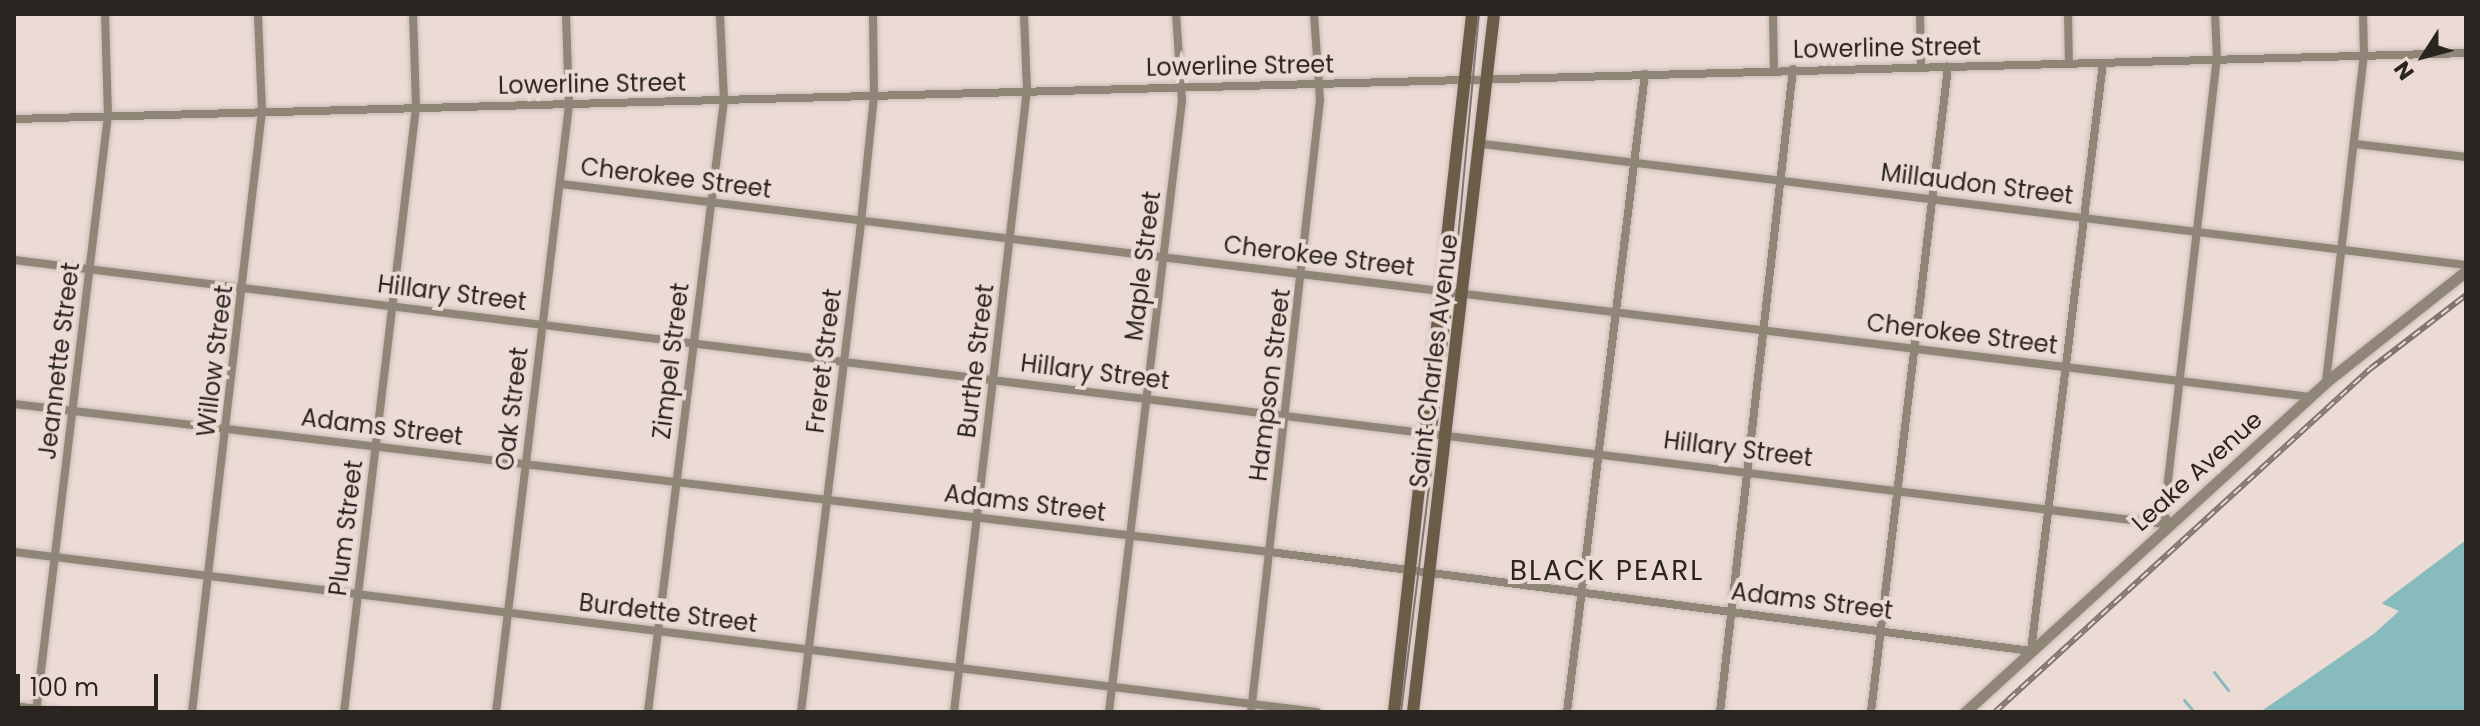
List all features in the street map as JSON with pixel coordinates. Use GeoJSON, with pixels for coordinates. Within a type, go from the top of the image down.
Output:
{"type":"FeatureCollection","features":[{"type":"Feature","properties":{"kind":"main road","name":"Saint Charles Avenue"},"geometry":{"type":"LineString","coordinates":[[1394,712],[1468,81],[1472,14]]}},
{"type":"Feature","properties":{"kind":"main road","name":"Saint Charles Avenue"},"geometry":{"type":"LineString","coordinates":[[1413,712],[1483,144],[1494,14]]}},
{"type":"Feature","properties":{"kind":"street","name":"Jeannette Street"},"geometry":{"type":"LineString","coordinates":[[36,711],[108,115],[105,14]]}},
{"type":"Feature","properties":{"kind":"street","name":"Willow Street"},"geometry":{"type":"LineString","coordinates":[[192,712],[244,287],[262,111],[258,14]]}},
{"type":"Feature","properties":{"kind":"street","name":"Plum Street"},"geometry":{"type":"LineString","coordinates":[[344,712],[416,107],[413,14]]}},
{"type":"Feature","properties":{"kind":"street","name":"Oak Street"},"geometry":{"type":"LineString","coordinates":[[496,712],[569,105],[566,14]]}},
{"type":"Feature","properties":{"kind":"street","name":"Zimpel Street"},"geometry":{"type":"LineString","coordinates":[[648,712],[724,100],[720,14]]}},
{"type":"Feature","properties":{"kind":"street","name":"Freret Street"},"geometry":{"type":"LineString","coordinates":[[801,712],[845,362],[874,96],[873,14]]}},
{"type":"Feature","properties":{"kind":"street","name":"Burthe Street"},"geometry":{"type":"LineString","coordinates":[[954,712],[1027,90],[1024,14]]}},
{"type":"Feature","properties":{"kind":"street","name":"Maple Street"},"geometry":{"type":"LineString","coordinates":[[1109,712],[1164,257],[1181,87],[1176,14]]}},
{"type":"Feature","properties":{"kind":"street","name":"Hampson Street"},"geometry":{"type":"LineString","coordinates":[[1251,708],[1303,274],[1319,85],[1314,14]]}},
{"type":"Feature","properties":{"kind":"street"},"geometry":{"type":"LineString","coordinates":[[1773,14],[1774,70]]}},
{"type":"Feature","properties":{"kind":"street"},"geometry":{"type":"LineString","coordinates":[[1920,14],[1921,66]]}},
{"type":"Feature","properties":{"kind":"street"},"geometry":{"type":"LineString","coordinates":[[2068,14],[2069,64]]}},
{"type":"Feature","properties":{"kind":"street"},"geometry":{"type":"LineString","coordinates":[[2171,525],[2164,515],[2217,59],[2215,14]]}},
{"type":"Feature","properties":{"kind":"street"},"geometry":{"type":"LineString","coordinates":[[2326,382],[2364,55],[2363,14]]}},
{"type":"Feature","properties":{"kind":"street","name":"Lowerline Street"},"geometry":{"type":"LineString","coordinates":[[14,119],[2466,53]]}},
{"type":"Feature","properties":{"kind":"street"},"geometry":{"type":"LineString","coordinates":[[2031,651],[2103,63]]}},
{"type":"Feature","properties":{"kind":"street"},"geometry":{"type":"LineString","coordinates":[[1871,712],[1918,349],[1948,67]]}},
{"type":"Feature","properties":{"kind":"street"},"geometry":{"type":"LineString","coordinates":[[1720,712],[1784,181],[1793,69]]}},
{"type":"Feature","properties":{"kind":"street"},"geometry":{"type":"LineString","coordinates":[[1567,712],[1645,74]]}},
{"type":"Feature","properties":{"kind":"street","name":"Millaudon Street"},"geometry":{"type":"LineString","coordinates":[[1483,144],[2466,265]]}},
{"type":"Feature","properties":{"kind":"street"},"geometry":{"type":"LineString","coordinates":[[2355,144],[2466,157]]}},
{"type":"Feature","properties":{"kind":"street","name":"Cherokee Street"},"geometry":{"type":"LineString","coordinates":[[561,184],[2310,397]]}},
{"type":"Feature","properties":{"kind":"street","name":"Hillary Street"},"geometry":{"type":"LineString","coordinates":[[14,260],[1599,451],[2171,525]]}},
{"type":"Feature","properties":{"kind":"street","name":"Leake Avenue"},"geometry":{"type":"LineString","coordinates":[[1965,712],[2326,382],[2466,271]]}},
{"type":"Feature","properties":{"kind":"street","name":"Adams Street"},"geometry":{"type":"LineString","coordinates":[[14,404],[1270,552],[2031,651]]}},
{"type":"Feature","properties":{"kind":"street","name":"Burdette Street"},"geometry":{"type":"LineString","coordinates":[[14,552],[1112,687],[1251,708],[1317,712]]}},
{"type":"Feature","properties":{"kind":"street"},"geometry":{"type":"LineString","coordinates":[[14,706],[60,712]]}},
{"type":"Feature","properties":{"kind":"water"},"geometry":{"type":"Polygon","coordinates":[[[2466,540],[2466,712],[2244,712],[2389,611],[2382,603],[2466,540]]]}},
{"type":"Feature","properties":{"kind":"pier"},"geometry":{"type":"Polygon","coordinates":[[[2383,604],[2399,611],[2375,633],[2260,712],[2240,712],[2384,611],[2383,604]]]}},
{"type":"Feature","properties":{"kind":"waterway"},"geometry":{"type":"LineString","coordinates":[[2214,672],[2228,690]]}},
{"type":"Feature","properties":{"kind":"waterway"},"geometry":{"type":"LineString","coordinates":[[2184,700],[2194,712]]}},
{"type":"Feature","properties":{"kind":"tram line"},"geometry":{"type":"LineString","coordinates":[[1401,712],[1453,293],[1479,14]]}},
{"type":"Feature","properties":{"kind":"railway"},"geometry":{"type":"LineString","coordinates":[[1995,712],[2370,369],[2466,295]]}},
{"type":"Feature","properties":{"kind":"district","name":"BLACK PEARL"},"geometry":{"type":"Point","coordinates":[1607,571]}}]}
